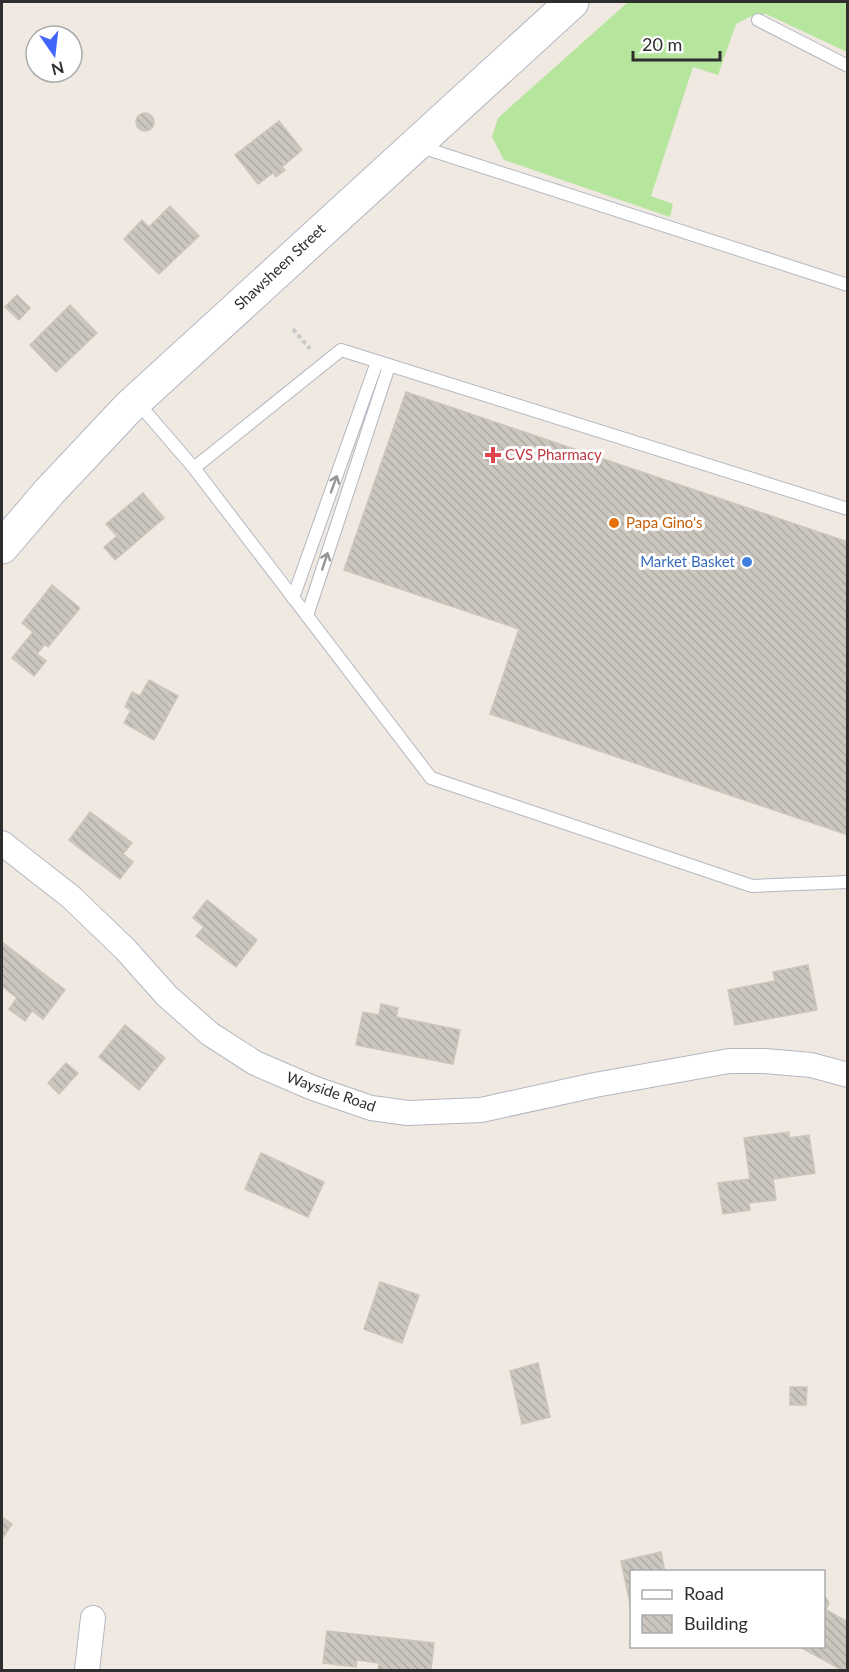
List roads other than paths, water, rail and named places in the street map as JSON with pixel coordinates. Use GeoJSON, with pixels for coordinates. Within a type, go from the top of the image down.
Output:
{"type":"FeatureCollection","features":[{"type":"Feature","properties":{"kind":"main road","name":"Shawsheen Street"},"geometry":{"type":"LineString","coordinates":[[2,548],[48,492],[136,400],[413,144],[572,2]]}},
{"type":"Feature","properties":{"kind":"street","name":"Wayside Road"},"geometry":{"type":"LineString","coordinates":[[2,843],[71,897],[126,950],[167,996],[210,1034],[255,1063],[313,1088],[371,1108],[408,1113],[481,1110],[595,1085],[729,1061],[765,1060],[811,1065],[848,1075]]}},
{"type":"Feature","properties":{"kind":"street"},"geometry":{"type":"LineString","coordinates":[[87,1671],[93,1618]]}},
{"type":"Feature","properties":{"kind":"lane"},"geometry":{"type":"LineString","coordinates":[[758,20],[848,66]]}},
{"type":"Feature","properties":{"kind":"lane"},"geometry":{"type":"LineString","coordinates":[[413,144],[848,285]]}},
{"type":"Feature","properties":{"kind":"lane"},"geometry":{"type":"LineString","coordinates":[[194,468],[342,350],[848,510]]}},
{"type":"Feature","properties":{"kind":"lane"},"geometry":{"type":"LineString","coordinates":[[293,598],[383,364]]}},
{"type":"Feature","properties":{"kind":"lane"},"geometry":{"type":"LineString","coordinates":[[308,616],[383,364]]}},
{"type":"Feature","properties":{"kind":"lane"},"geometry":{"type":"LineString","coordinates":[[136,400],[194,468],[431,778],[752,886],[848,882]]}},
{"type":"Feature","properties":{"kind":"place","name":"CVS Pharmacy"},"geometry":{"type":"Point","coordinates":[493,455]}},
{"type":"Feature","properties":{"kind":"place","name":"Papa Gino's"},"geometry":{"type":"Point","coordinates":[614,523]}},
{"type":"Feature","properties":{"kind":"place","name":"Market Basket"},"geometry":{"type":"Point","coordinates":[747,562]}}]}
